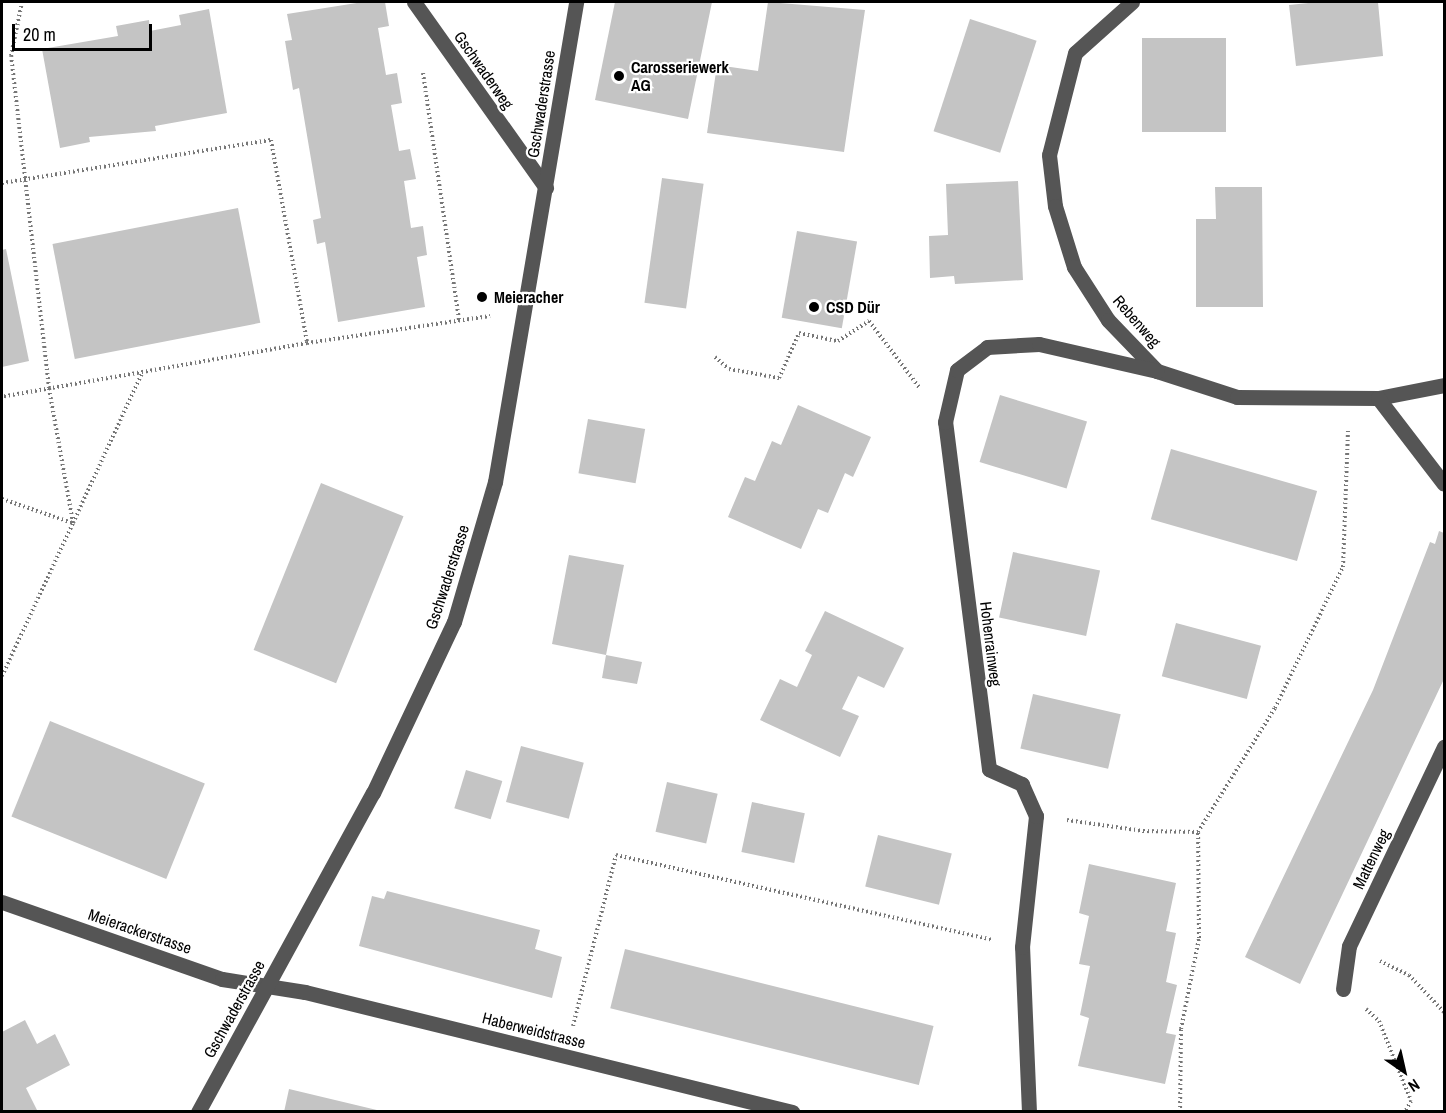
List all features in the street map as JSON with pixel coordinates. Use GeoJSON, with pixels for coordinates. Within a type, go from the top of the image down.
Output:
{"type":"FeatureCollection","features":[{"type":"Feature","properties":{"kind":"street","name":"Gschwaderweg"},"geometry":{"type":"LineString","coordinates":[[414,2],[546,188]]}},
{"type":"Feature","properties":{"kind":"street","name":"Gschwaderstrasse"},"geometry":{"type":"LineString","coordinates":[[198,1112],[394,752],[454,621],[495,482],[576,2]]}},
{"type":"Feature","properties":{"kind":"street","name":"Rebenweg"},"geometry":{"type":"LineString","coordinates":[[1132,2],[1075,53],[1049,155],[1055,206],[1074,267],[1108,320],[1157,371],[1236,397],[1378,398],[1444,385]]}},
{"type":"Feature","properties":{"kind":"street","name":"Hohenrainweg"},"geometry":{"type":"LineString","coordinates":[[1029,1112],[1022,946],[1036,816],[1022,784],[989,769],[945,422],[957,370],[987,347],[1039,344],[1157,371]]}},
{"type":"Feature","properties":{"kind":"street"},"geometry":{"type":"LineString","coordinates":[[1378,398],[1444,484]]}},
{"type":"Feature","properties":{"kind":"street","name":"Mattenweg"},"geometry":{"type":"LineString","coordinates":[[1343,989],[1349,946],[1444,747]]}},
{"type":"Feature","properties":{"kind":"street","name":"Meierackerstrasse"},"geometry":{"type":"LineString","coordinates":[[2,902],[222,979],[268,986]]}},
{"type":"Feature","properties":{"kind":"street","name":"Haberweidstrasse"},"geometry":{"type":"LineString","coordinates":[[268,986],[792,1112]]}},
{"type":"Feature","properties":{"kind":"path"},"geometry":{"type":"LineString","coordinates":[[22,2],[10,56],[27,178],[49,388],[73,523]]}},
{"type":"Feature","properties":{"kind":"path"},"geometry":{"type":"LineString","coordinates":[[421,61],[459,321]]}},
{"type":"Feature","properties":{"kind":"path"},"geometry":{"type":"LineString","coordinates":[[2,183],[271,140],[307,343]]}},
{"type":"Feature","properties":{"kind":"path"},"geometry":{"type":"LineString","coordinates":[[2,397],[307,343],[525,311]]}},
{"type":"Feature","properties":{"kind":"path"},"geometry":{"type":"LineString","coordinates":[[715,357],[729,369],[778,378],[799,333],[838,341],[869,321],[945,422]]}},
{"type":"Feature","properties":{"kind":"path"},"geometry":{"type":"LineString","coordinates":[[2,676],[142,373]]}},
{"type":"Feature","properties":{"kind":"path"},"geometry":{"type":"LineString","coordinates":[[1180,1112],[1181,1029],[1198,938],[1198,832],[1275,708],[1343,567],[1349,398]]}},
{"type":"Feature","properties":{"kind":"path"},"geometry":{"type":"LineString","coordinates":[[2,499],[73,523]]}},
{"type":"Feature","properties":{"kind":"path"},"geometry":{"type":"LineString","coordinates":[[1036,816],[1143,831],[1198,832]]}},
{"type":"Feature","properties":{"kind":"path"},"geometry":{"type":"LineString","coordinates":[[566,1056],[616,855],[1022,946]]}},
{"type":"Feature","properties":{"kind":"path"},"geometry":{"type":"LineString","coordinates":[[1349,946],[1409,975],[1444,1012]]}},
{"type":"Feature","properties":{"kind":"path"},"geometry":{"type":"LineString","coordinates":[[1343,989],[1379,1021],[1411,1101],[1405,1112]]}},
{"type":"Feature","properties":{"kind":"building"},"geometry":{"type":"Polygon","coordinates":[[[363,2],[385,2],[389,26],[378,28],[386,75],[397,73],[402,103],[391,105],[399,151],[410,149],[416,179],[404,181],[411,228],[423,226],[427,255],[417,257],[425,307],[338,322],[325,242],[317,244],[313,220],[321,218],[299,88],[293,90],[285,41],[292,40],[287,14],[363,2]]]}},
{"type":"Feature","properties":{"kind":"building"},"geometry":{"type":"Polygon","coordinates":[[[615,2],[712,2],[688,119],[595,100],[615,2]]]}},
{"type":"Feature","properties":{"kind":"building"},"geometry":{"type":"Polygon","coordinates":[[[768,2],[865,10],[844,152],[707,133],[717,65],[758,71],[768,2]]]}},
{"type":"Feature","properties":{"kind":"building"},"geometry":{"type":"Polygon","coordinates":[[[1318,2],[1378,2],[1383,56],[1296,66],[1289,5],[1318,2]]]}},
{"type":"Feature","properties":{"kind":"building"},"geometry":{"type":"Polygon","coordinates":[[[209,9],[227,113],[155,126],[156,131],[89,137],[90,142],[60,148],[42,49],[118,36],[116,26],[149,20],[150,31],[181,25],[179,15],[209,9]]]}},
{"type":"Feature","properties":{"kind":"building"},"geometry":{"type":"Polygon","coordinates":[[[970,19],[1037,41],[1000,153],[934,131],[970,19]]]}},
{"type":"Feature","properties":{"kind":"building"},"geometry":{"type":"Polygon","coordinates":[[[1142,38],[1226,38],[1226,132],[1142,132],[1142,38]]]}},
{"type":"Feature","properties":{"kind":"building"},"geometry":{"type":"Polygon","coordinates":[[[662,178],[704,184],[686,309],[644,303],[662,178]]]}},
{"type":"Feature","properties":{"kind":"building"},"geometry":{"type":"Polygon","coordinates":[[[1018,181],[1023,280],[955,284],[954,276],[930,278],[929,236],[948,235],[946,184],[1018,181]]]}},
{"type":"Feature","properties":{"kind":"building"},"geometry":{"type":"Polygon","coordinates":[[[1215,187],[1262,187],[1263,307],[1196,307],[1196,219],[1216,219],[1215,187]]]}},
{"type":"Feature","properties":{"kind":"building"},"geometry":{"type":"Polygon","coordinates":[[[238,208],[260,323],[75,359],[52,244],[238,208]]]}},
{"type":"Feature","properties":{"kind":"building"},"geometry":{"type":"Polygon","coordinates":[[[797,231],[857,242],[842,328],[782,318],[797,231]]]}},
{"type":"Feature","properties":{"kind":"building"},"geometry":{"type":"Polygon","coordinates":[[[6,249],[29,361],[2,367],[2,250],[6,249]]]}},
{"type":"Feature","properties":{"kind":"building"},"geometry":{"type":"Polygon","coordinates":[[[1000,395],[1087,422],[1067,489],[980,462],[1000,395]]]}},
{"type":"Feature","properties":{"kind":"building"},"geometry":{"type":"Polygon","coordinates":[[[798,405],[871,437],[853,477],[845,473],[828,513],[818,509],[801,549],[728,517],[745,477],[755,481],[772,441],[781,445],[798,405]]]}},
{"type":"Feature","properties":{"kind":"building"},"geometry":{"type":"Polygon","coordinates":[[[588,419],[645,429],[636,483],[578,473],[588,419]]]}},
{"type":"Feature","properties":{"kind":"building"},"geometry":{"type":"Polygon","coordinates":[[[1171,449],[1317,491],[1297,561],[1151,519],[1171,449]]]}},
{"type":"Feature","properties":{"kind":"building"},"geometry":{"type":"Polygon","coordinates":[[[321,483],[404,516],[336,683],[254,650],[321,483]]]}},
{"type":"Feature","properties":{"kind":"building"},"geometry":{"type":"Polygon","coordinates":[[[1439,531],[1444,533],[1444,679],[1300,984],[1245,957],[1373,690],[1430,542],[1435,544],[1439,531]]]}},
{"type":"Feature","properties":{"kind":"building"},"geometry":{"type":"Polygon","coordinates":[[[1013,552],[1100,571],[1086,636],[999,618],[1013,552]]]}},
{"type":"Feature","properties":{"kind":"building"},"geometry":{"type":"Polygon","coordinates":[[[569,555],[624,565],[606,655],[552,644],[569,555]]]}},
{"type":"Feature","properties":{"kind":"building"},"geometry":{"type":"Polygon","coordinates":[[[825,611],[904,648],[884,688],[858,676],[842,709],[859,716],[840,757],[760,720],[780,679],[797,687],[812,655],[805,651],[825,611]]]}},
{"type":"Feature","properties":{"kind":"building"},"geometry":{"type":"Polygon","coordinates":[[[1176,623],[1261,646],[1247,699],[1162,676],[1176,623]]]}},
{"type":"Feature","properties":{"kind":"building"},"geometry":{"type":"Polygon","coordinates":[[[606,655],[642,662],[637,684],[602,678],[606,655]]]}},
{"type":"Feature","properties":{"kind":"building"},"geometry":{"type":"Polygon","coordinates":[[[1033,694],[1121,714],[1108,769],[1020,749],[1033,694]]]}},
{"type":"Feature","properties":{"kind":"building"},"geometry":{"type":"Polygon","coordinates":[[[50,721],[205,784],[166,879],[11,816],[50,721]]]}},
{"type":"Feature","properties":{"kind":"building"},"geometry":{"type":"Polygon","coordinates":[[[521,746],[584,763],[569,819],[506,802],[521,746]]]}},
{"type":"Feature","properties":{"kind":"building"},"geometry":{"type":"Polygon","coordinates":[[[466,770],[502,781],[491,819],[454,808],[466,770]]]}},
{"type":"Feature","properties":{"kind":"building"},"geometry":{"type":"Polygon","coordinates":[[[667,782],[718,794],[706,843],[656,832],[667,782]]]}},
{"type":"Feature","properties":{"kind":"building"},"geometry":{"type":"Polygon","coordinates":[[[752,802],[805,813],[794,863],[741,852],[752,802]]]}},
{"type":"Feature","properties":{"kind":"building"},"geometry":{"type":"Polygon","coordinates":[[[878,835],[952,853],[939,905],[865,886],[878,835]]]}},
{"type":"Feature","properties":{"kind":"building"},"geometry":{"type":"Polygon","coordinates":[[[1089,864],[1176,883],[1166,931],[1176,933],[1166,982],[1177,985],[1166,1033],[1176,1035],[1165,1084],[1078,1066],[1089,1018],[1080,1015],[1090,966],[1079,964],[1089,916],[1079,913],[1089,864]]]}},
{"type":"Feature","properties":{"kind":"building"},"geometry":{"type":"Polygon","coordinates":[[[387,891],[540,930],[535,949],[562,957],[552,998],[359,946],[372,896],[384,899],[387,891]]]}},
{"type":"Feature","properties":{"kind":"building"},"geometry":{"type":"Polygon","coordinates":[[[625,949],[934,1026],[919,1085],[610,1008],[625,949]]]}},
{"type":"Feature","properties":{"kind":"building"},"geometry":{"type":"Polygon","coordinates":[[[25,1020],[37,1044],[55,1034],[70,1065],[26,1088],[38,1112],[2,1112],[2,1032],[25,1020]]]}},
{"type":"Feature","properties":{"kind":"building"},"geometry":{"type":"Polygon","coordinates":[[[289,1089],[381,1111],[381,1112],[284,1112],[289,1089]]]}},
{"type":"Feature","properties":{"kind":"place","name":"Carosseriewerk AG"},"geometry":{"type":"Point","coordinates":[619,76]}},
{"type":"Feature","properties":{"kind":"place","name":"Meieracher"},"geometry":{"type":"Point","coordinates":[482,297]}},
{"type":"Feature","properties":{"kind":"place","name":"CSD Dür"},"geometry":{"type":"Point","coordinates":[814,307]}}]}
